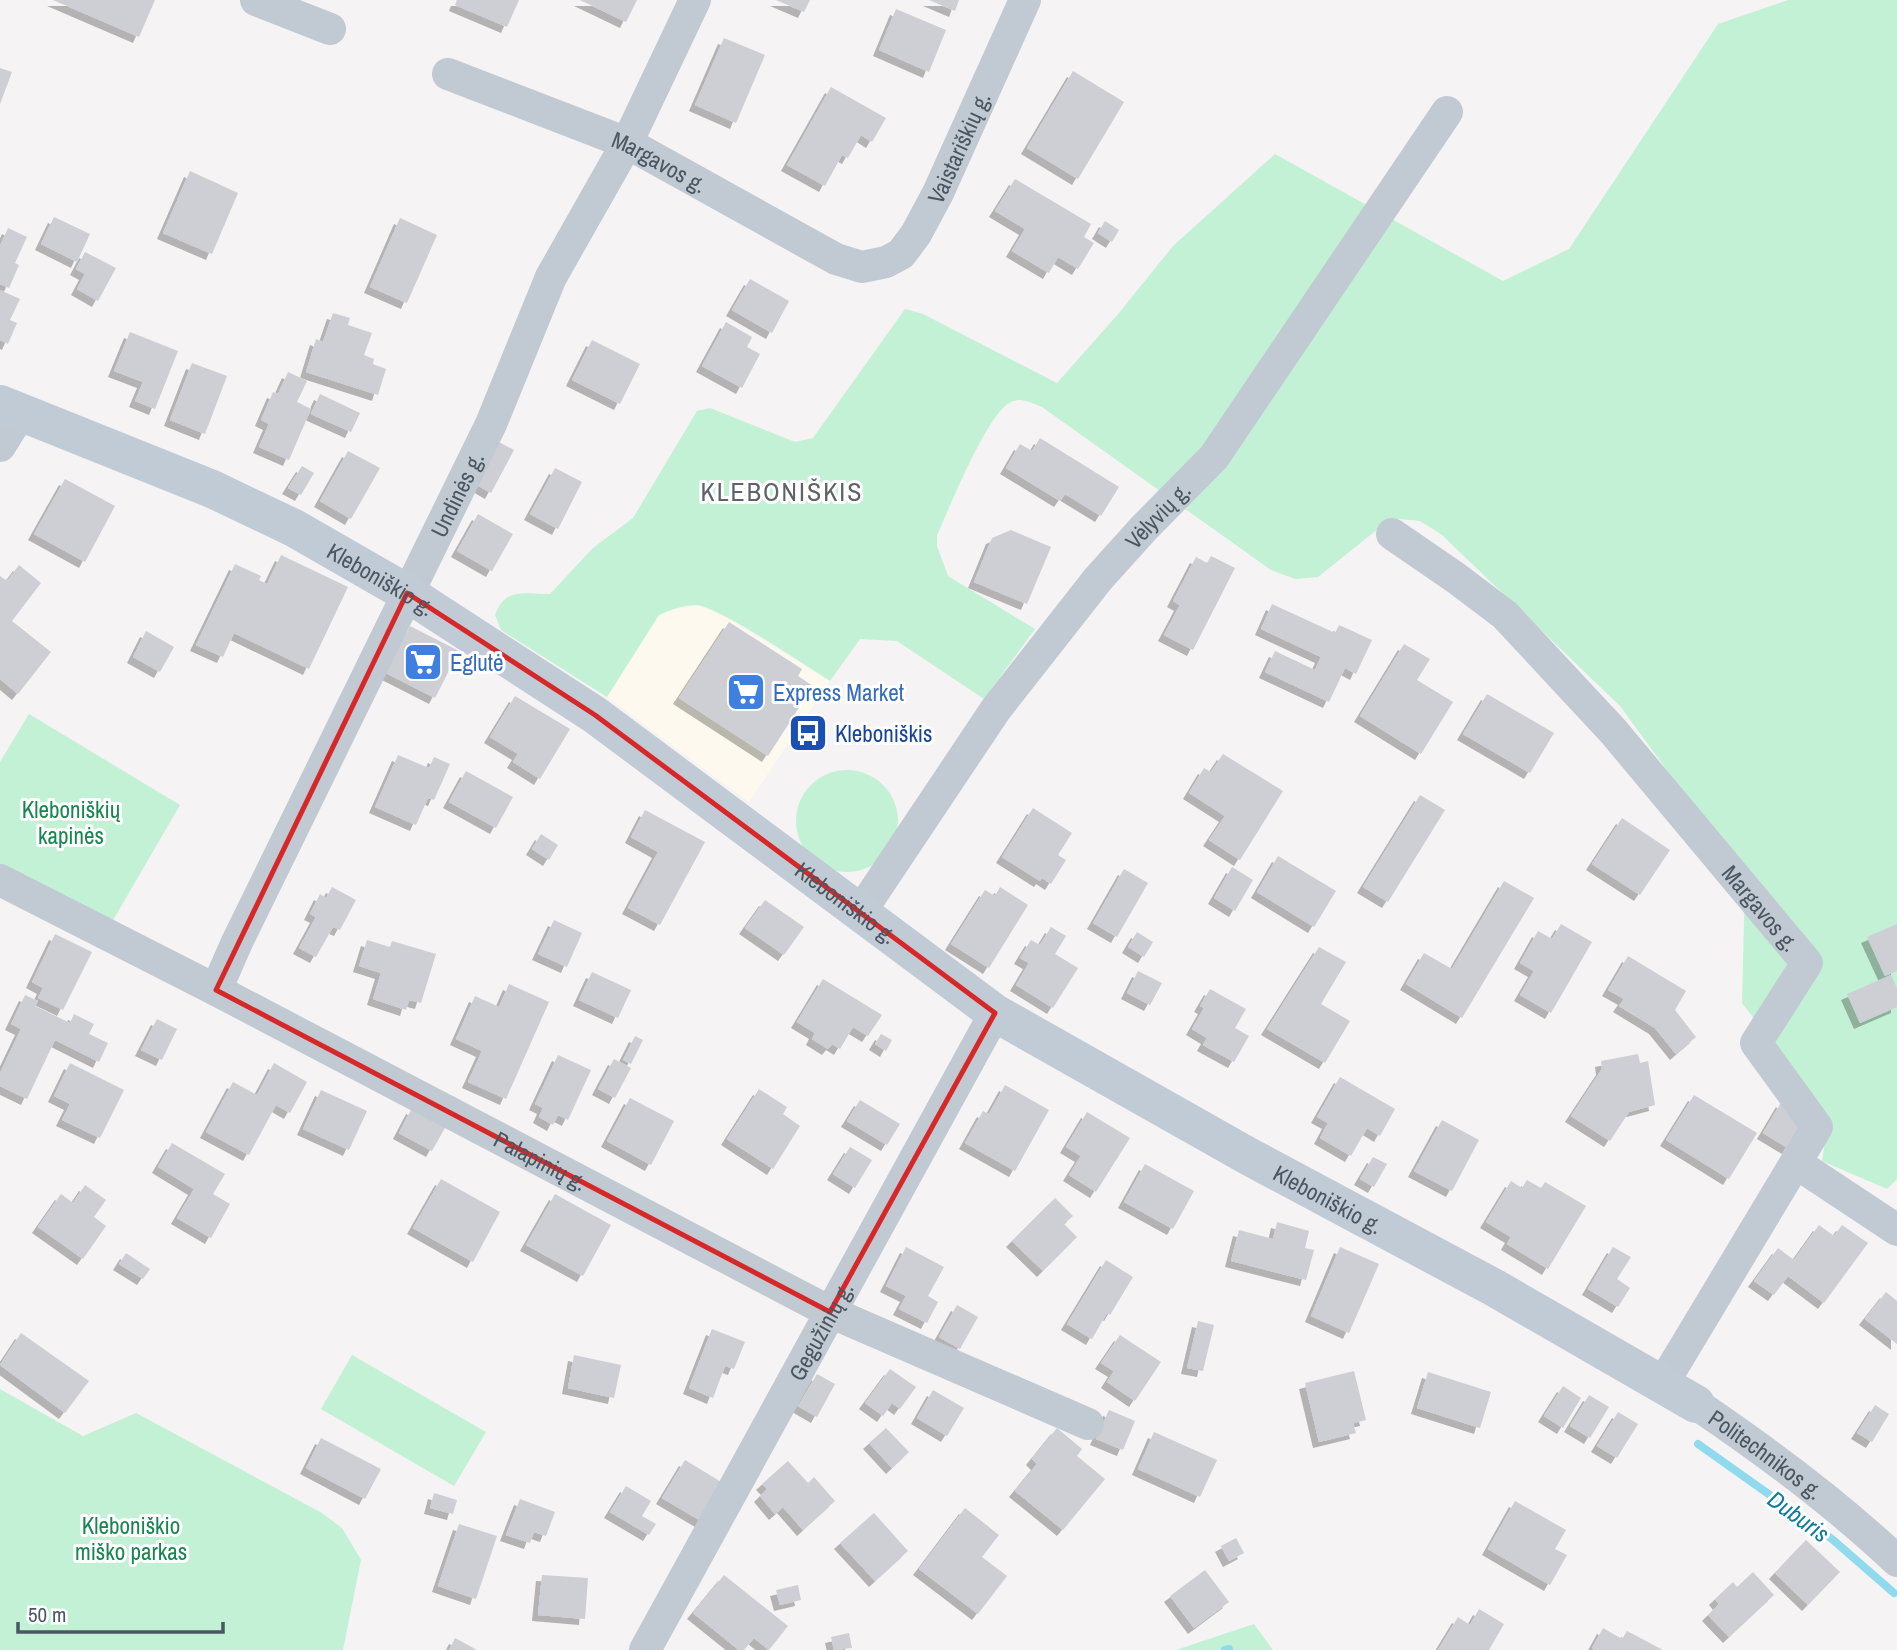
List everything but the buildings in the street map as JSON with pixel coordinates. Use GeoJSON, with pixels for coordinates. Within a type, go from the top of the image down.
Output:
{"type":"FeatureCollection","features":[{"type":"Feature","properties":{"kind":"street"},"geometry":{"type":"LineString","coordinates":[[256,0],[330,29]]}},
{"type":"Feature","properties":{"kind":"street","name":"Undinės g."},"geometry":{"type":"LineString","coordinates":[[216,990],[491,424],[551,277],[627,143],[695,0]]}},
{"type":"Feature","properties":{"kind":"street","name":"Vaistariškių g."},"geometry":{"type":"LineString","coordinates":[[862,267],[886,262],[901,254],[916,234],[938,193],[1025,0]]}},
{"type":"Feature","properties":{"kind":"street","name":"Margavos g."},"geometry":{"type":"LineString","coordinates":[[448,74],[627,143],[836,259],[862,267]]}},
{"type":"Feature","properties":{"kind":"street","name":"Vėlyvių g."},"geometry":{"type":"LineString","coordinates":[[859,914],[996,709],[1098,579],[1214,457],[1447,112]]}},
{"type":"Feature","properties":{"kind":"street"},"geometry":{"type":"LineString","coordinates":[[0,446],[10,408]]}},
{"type":"Feature","properties":{"kind":"street","name":"Kleboniškio g."},"geometry":{"type":"LineString","coordinates":[[10,408],[236,500],[294,528],[407,593],[595,715],[995,1013],[1248,1156],[1493,1287],[1696,1404]]}},
{"type":"Feature","properties":{"kind":"street","name":"Margavos g."},"geometry":{"type":"LineString","coordinates":[[1392,534],[1505,615],[1613,731],[1807,962],[1756,1044],[1817,1128],[1662,1385]]}},
{"type":"Feature","properties":{"kind":"street","name":"Palapinių g."},"geometry":{"type":"LineString","coordinates":[[0,880],[216,990],[830,1312],[1088,1424]]}},
{"type":"Feature","properties":{"kind":"street","name":"Gegužinių g."},"geometry":{"type":"LineString","coordinates":[[645,1650],[995,1013]]}},
{"type":"Feature","properties":{"kind":"street"},"geometry":{"type":"LineString","coordinates":[[1796,1163],[1897,1230]]}},
{"type":"Feature","properties":{"kind":"street","name":"Politechnikos g."},"geometry":{"type":"LineString","coordinates":[[1696,1404],[1821,1494],[1897,1561]]}},
{"type":"Feature","properties":{"kind":"highlighted area"},"geometry":{"type":"Polygon","coordinates":[[[407,593],[595,715],[995,1013],[830,1312],[216,990],[407,593]]]}},
{"type":"Feature","properties":{"kind":"shaded area"},"geometry":{"type":"Polygon","coordinates":[[[698,605],[727,618],[830,681],[749,802],[607,697],[659,615],[698,605]]]}},
{"type":"Feature","properties":{"kind":"green space"},"geometry":{"type":"Polygon","coordinates":[[[1788,0],[1897,0],[1897,1179],[1887,1189],[1822,1161],[1829,1116],[1742,1003],[1745,877],[1620,706],[1442,535],[1420,521],[1399,519],[1384,524],[1318,577],[1295,579],[1271,570],[1042,407],[1019,400],[1011,402],[1001,410],[991,423],[937,535],[937,546],[948,576],[1035,629],[984,699],[897,641],[860,639],[830,681],[723,615],[696,605],[659,615],[607,697],[501,630],[495,615],[504,600],[516,594],[550,594],[593,548],[633,518],[697,411],[710,408],[795,442],[813,438],[905,309],[923,314],[1057,383],[1173,246],[1275,154],[1503,281],[1569,249],[1718,24],[1788,0]]]}},
{"type":"Feature","properties":{"kind":"green space","name":"Kleboniškių kapinės"},"geometry":{"type":"Polygon","coordinates":[[[29,714],[180,805],[112,922],[0,865],[0,762],[29,714]]]}},
{"type":"Feature","properties":{"kind":"green space"},"geometry":{"type":"Polygon","coordinates":[[[847,770],[866,774],[883,785],[894,802],[898,821],[894,840],[883,857],[866,868],[847,872],[828,868],[811,857],[800,840],[796,821],[800,802],[811,785],[828,774],[847,770]]]}},
{"type":"Feature","properties":{"kind":"green space"},"geometry":{"type":"Polygon","coordinates":[[[352,1355],[486,1432],[454,1486],[321,1409],[352,1355]]]}},
{"type":"Feature","properties":{"kind":"green space","name":"Kleboniškio miško parkas"},"geometry":{"type":"Polygon","coordinates":[[[0,1389],[83,1436],[136,1413],[322,1513],[342,1528],[361,1560],[343,1650],[0,1650],[0,1389]]]}},
{"type":"Feature","properties":{"kind":"green space"},"geometry":{"type":"Polygon","coordinates":[[[1254,1624],[1273,1650],[1176,1650],[1254,1624]]]}},
{"type":"Feature","properties":{"kind":"waterway","name":"Duburis"},"geometry":{"type":"LineString","coordinates":[[1698,1444],[1832,1539],[1894,1593]]}},
{"type":"Feature","properties":{"kind":"waterway","name":"Duburis"},"geometry":{"type":"LineString","coordinates":[[1225,1650],[1229,1649]]}},
{"type":"Feature","properties":{"kind":"place","name":"Eglutė"},"geometry":{"type":"Point","coordinates":[423,662]}},
{"type":"Feature","properties":{"kind":"place","name":"Express Market"},"geometry":{"type":"Point","coordinates":[746,692]}},
{"type":"Feature","properties":{"kind":"place","name":"Kleboniškis"},"geometry":{"type":"Point","coordinates":[808,733]}},
{"type":"Feature","properties":{"kind":"district","name":"KLEBONIŠKIS"},"geometry":{"type":"Point","coordinates":[782,491]}}]}
